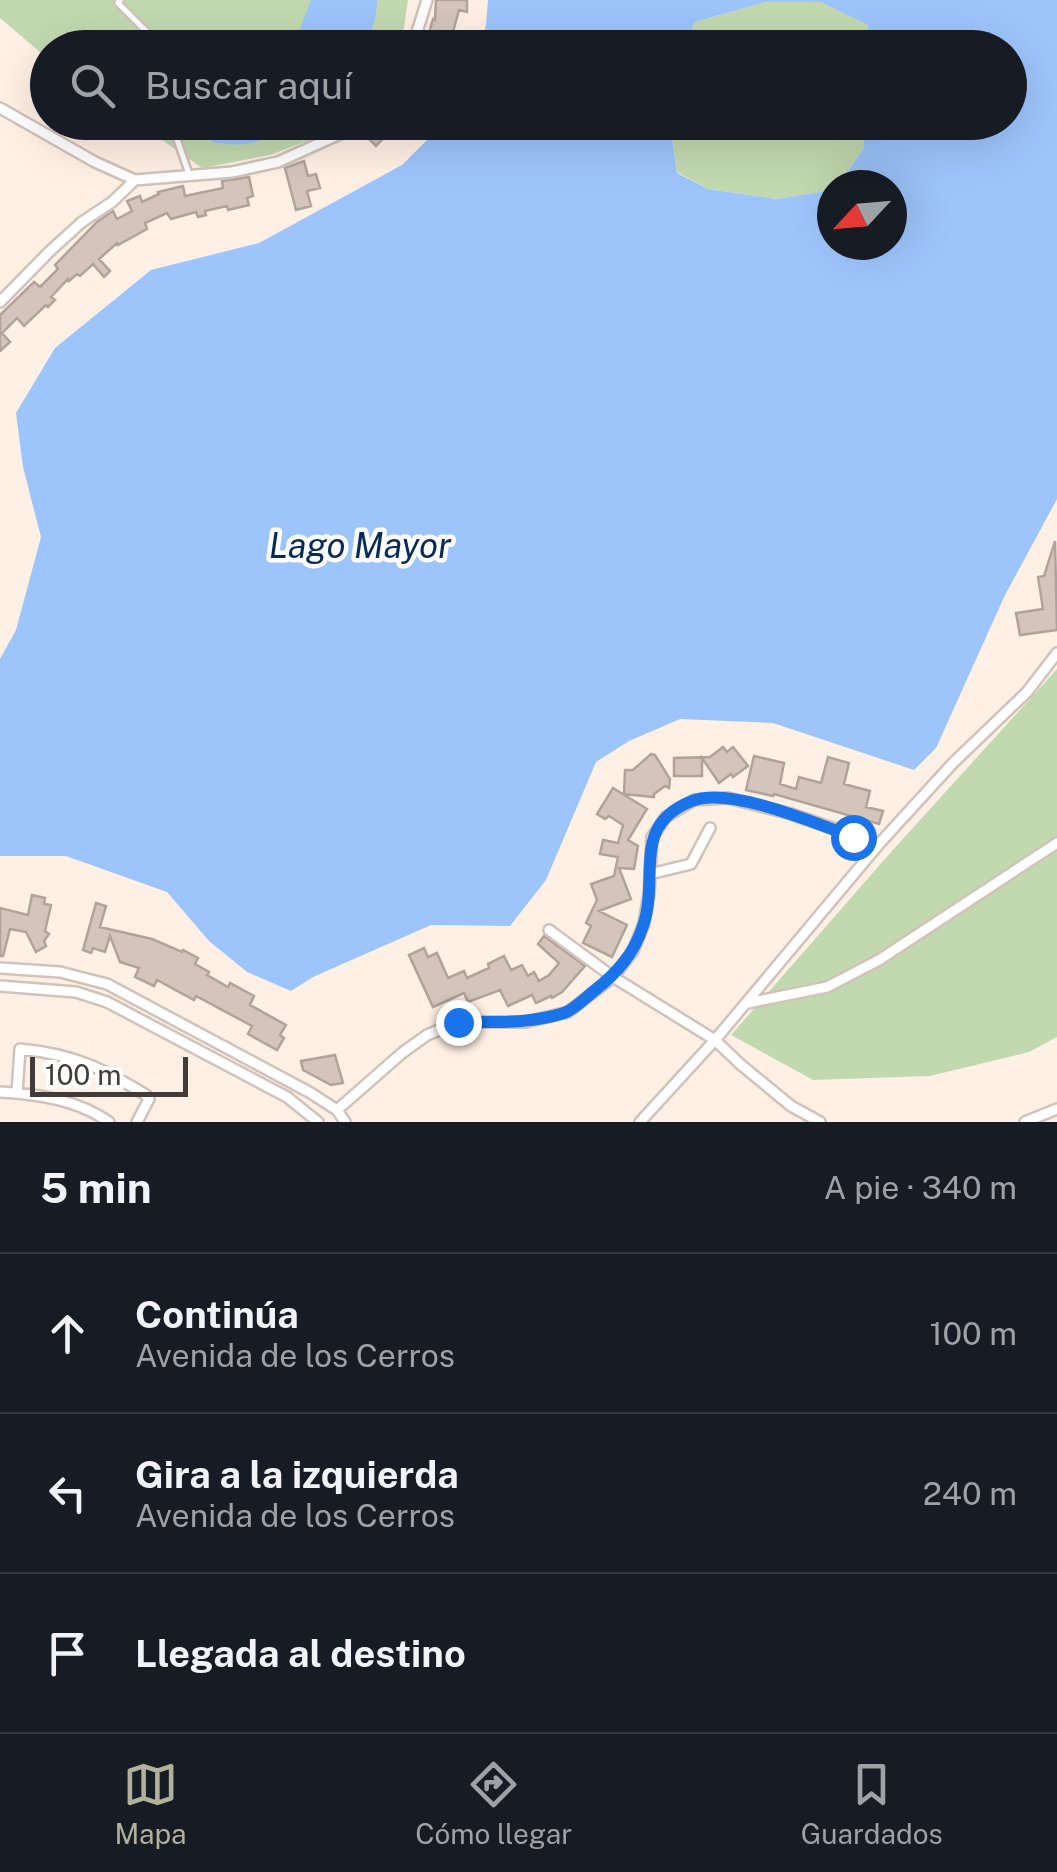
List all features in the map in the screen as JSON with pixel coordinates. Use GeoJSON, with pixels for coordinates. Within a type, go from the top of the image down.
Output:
{"type":"FeatureCollection","features":[{"type":"Feature","properties":{"kind":"street"},"geometry":{"type":"LineString","coordinates":[[418,30],[427,0]]}},
{"type":"Feature","properties":{"kind":"street"},"geometry":{"type":"LineString","coordinates":[[0,108],[30,126]]}},
{"type":"Feature","properties":{"kind":"street"},"geometry":{"type":"LineString","coordinates":[[0,127],[11,116]]}},
{"type":"Feature","properties":{"kind":"street"},"geometry":{"type":"LineString","coordinates":[[55,140],[135,180],[232,172],[278,162],[327,140]]}},
{"type":"Feature","properties":{"kind":"street"},"geometry":{"type":"LineString","coordinates":[[0,302],[82,222],[135,180]]}},
{"type":"Feature","properties":{"kind":"street"},"geometry":{"type":"LineString","coordinates":[[640,1122],[715,1040],[879,844],[953,763],[1028,692],[1057,653]]}},
{"type":"Feature","properties":{"kind":"street"},"geometry":{"type":"LineString","coordinates":[[337,1110],[427,1035],[458,1022],[526,1022],[568,1012],[614,977],[633,951],[644,923],[652,837],[666,816],[694,800],[728,798],[792,814],[879,844]]}},
{"type":"Feature","properties":{"kind":"street"},"geometry":{"type":"LineString","coordinates":[[650,874],[691,864],[710,828]]}},
{"type":"Feature","properties":{"kind":"street"},"geometry":{"type":"LineString","coordinates":[[746,1003],[827,987],[878,960],[1057,843]]}},
{"type":"Feature","properties":{"kind":"street"},"geometry":{"type":"LineString","coordinates":[[549,930],[614,977],[715,1040],[791,1106],[820,1122]]}},
{"type":"Feature","properties":{"kind":"street"},"geometry":{"type":"LineString","coordinates":[[0,968],[60,972],[107,984],[309,1092],[337,1110],[345,1122]]}},
{"type":"Feature","properties":{"kind":"street"},"geometry":{"type":"LineString","coordinates":[[0,986],[76,992],[107,1002],[287,1097],[318,1122]]}},
{"type":"Feature","properties":{"kind":"street"},"geometry":{"type":"LineString","coordinates":[[17,1093],[20,1049],[51,1052],[82,1060],[146,1095],[149,1099],[137,1122]]}},
{"type":"Feature","properties":{"kind":"street"},"geometry":{"type":"LineString","coordinates":[[0,1092],[72,1103],[110,1122]]}},
{"type":"Feature","properties":{"kind":"street"},"geometry":{"type":"LineString","coordinates":[[1025,1122],[1057,1108]]}},
{"type":"Feature","properties":{"kind":"lane"},"geometry":{"type":"LineString","coordinates":[[117,1],[144,30]]}},
{"type":"Feature","properties":{"kind":"lane"},"geometry":{"type":"LineString","coordinates":[[177,140],[189,174]]}},
{"type":"Feature","properties":{"kind":"green space"},"geometry":{"type":"Polygon","coordinates":[[[0,0],[408,0],[404,30],[30,30],[30,44],[0,18],[0,0]]]}},
{"type":"Feature","properties":{"kind":"green space"},"geometry":{"type":"Polygon","coordinates":[[[766,2],[822,2],[868,25],[868,30],[692,30],[695,22],[766,2]]]}},
{"type":"Feature","properties":{"kind":"green space"},"geometry":{"type":"Polygon","coordinates":[[[162,140],[309,140],[270,155],[202,168],[162,140]]]}},
{"type":"Feature","properties":{"kind":"green space"},"geometry":{"type":"Polygon","coordinates":[[[673,140],[864,140],[864,148],[849,170],[817,170],[817,192],[777,199],[708,189],[677,172],[673,140]]]}},
{"type":"Feature","properties":{"kind":"green space"},"geometry":{"type":"Polygon","coordinates":[[[1057,669],[1057,1037],[1029,1052],[930,1076],[813,1080],[731,1035],[891,852],[1057,669]]]}},
{"type":"Feature","properties":{"kind":"water"},"geometry":{"type":"Polygon","coordinates":[[[311,0],[377,0],[372,30],[300,29],[311,0]]]}},
{"type":"Feature","properties":{"kind":"water","name":"Lago Mayor"},"geometry":{"type":"Polygon","coordinates":[[[488,0],[1057,0],[1057,499],[1005,595],[936,748],[914,770],[773,723],[680,719],[629,741],[596,762],[546,880],[510,926],[431,925],[313,977],[291,991],[247,972],[209,941],[167,892],[66,856],[0,856],[0,659],[16,630],[41,537],[23,467],[16,413],[55,348],[151,270],[259,243],[402,165],[427,140],[672,140],[677,173],[708,189],[777,199],[817,192],[817,260],[907,260],[907,170],[849,170],[864,148],[864,140],[1027,140],[1027,30],[868,30],[868,25],[821,2],[766,2],[695,22],[692,30],[484,30],[488,0]]]}},
{"type":"Feature","properties":{"kind":"water"},"geometry":{"type":"Polygon","coordinates":[[[211,140],[260,140],[233,144],[211,140]]]}},
{"type":"Feature","properties":{"kind":"building"},"geometry":{"type":"Polygon","coordinates":[[[436,0],[467,0],[467,12],[459,10],[454,30],[430,30],[435,20],[436,0]]]}},
{"type":"Feature","properties":{"kind":"building"},"geometry":{"type":"Polygon","coordinates":[[[304,161],[308,176],[316,174],[320,188],[307,191],[311,206],[296,210],[285,168],[304,161]]]}},
{"type":"Feature","properties":{"kind":"building"},"geometry":{"type":"Polygon","coordinates":[[[249,177],[253,196],[247,198],[249,205],[205,211],[206,215],[198,217],[196,212],[171,219],[167,213],[145,223],[147,229],[117,243],[99,259],[110,271],[104,277],[93,264],[80,276],[68,279],[51,297],[55,300],[24,326],[17,318],[2,333],[10,342],[0,351],[0,315],[34,282],[40,287],[58,269],[55,265],[97,222],[113,211],[117,219],[132,211],[127,201],[140,196],[142,202],[158,192],[183,186],[185,196],[223,188],[222,181],[249,177]]]}},
{"type":"Feature","properties":{"kind":"building"},"geometry":{"type":"Polygon","coordinates":[[[1055,541],[1057,630],[1020,635],[1016,613],[1043,609],[1038,577],[1044,576],[1055,541]]]}},
{"type":"Feature","properties":{"kind":"building"},"geometry":{"type":"Polygon","coordinates":[[[723,747],[727,752],[733,747],[748,766],[719,783],[702,758],[702,776],[674,776],[674,758],[710,757],[723,747]]]}},
{"type":"Feature","properties":{"kind":"building"},"geometry":{"type":"Polygon","coordinates":[[[651,754],[670,779],[669,788],[665,786],[654,797],[624,794],[625,770],[633,770],[651,754]]]}},
{"type":"Feature","properties":{"kind":"building"},"geometry":{"type":"Polygon","coordinates":[[[754,756],[784,763],[780,784],[796,789],[799,777],[821,783],[828,757],[849,763],[844,784],[870,791],[866,807],[883,811],[879,824],[774,794],[746,790],[754,756]]]}},
{"type":"Feature","properties":{"kind":"building"},"geometry":{"type":"Polygon","coordinates":[[[613,788],[647,809],[628,840],[638,846],[634,869],[619,868],[631,899],[599,911],[627,925],[612,957],[583,943],[591,926],[586,923],[597,900],[591,884],[614,876],[618,857],[600,854],[603,840],[618,843],[623,825],[597,814],[613,788]]]}},
{"type":"Feature","properties":{"kind":"building"},"geometry":{"type":"Polygon","coordinates":[[[32,895],[45,898],[44,904],[51,905],[46,946],[36,952],[26,932],[10,929],[0,956],[0,908],[28,915],[32,895]]]}},
{"type":"Feature","properties":{"kind":"building"},"geometry":{"type":"Polygon","coordinates":[[[96,903],[106,906],[100,927],[183,950],[198,958],[195,964],[209,972],[207,975],[254,996],[250,1005],[286,1025],[277,1050],[248,1034],[252,1026],[196,996],[194,1000],[157,980],[154,986],[135,977],[139,968],[120,962],[110,936],[105,952],[83,950],[96,903]]]}},
{"type":"Feature","properties":{"kind":"building"},"geometry":{"type":"Polygon","coordinates":[[[544,936],[585,966],[562,992],[536,1003],[532,995],[508,1006],[500,990],[468,1002],[464,993],[433,1007],[409,955],[424,948],[428,957],[437,953],[448,978],[464,971],[467,978],[504,956],[511,970],[522,965],[528,976],[534,972],[539,981],[559,963],[538,944],[544,936]]]}},
{"type":"Feature","properties":{"kind":"building"},"geometry":{"type":"Polygon","coordinates":[[[335,1055],[343,1083],[331,1085],[303,1070],[301,1061],[335,1055]]]}},
{"type":"Feature","properties":{"kind":"route"},"geometry":{"type":"LineString","coordinates":[[458,1022],[526,1022],[568,1012],[614,977],[633,951],[644,923],[652,837],[666,816],[694,800],[728,798],[792,814],[853,837]]}}]}
